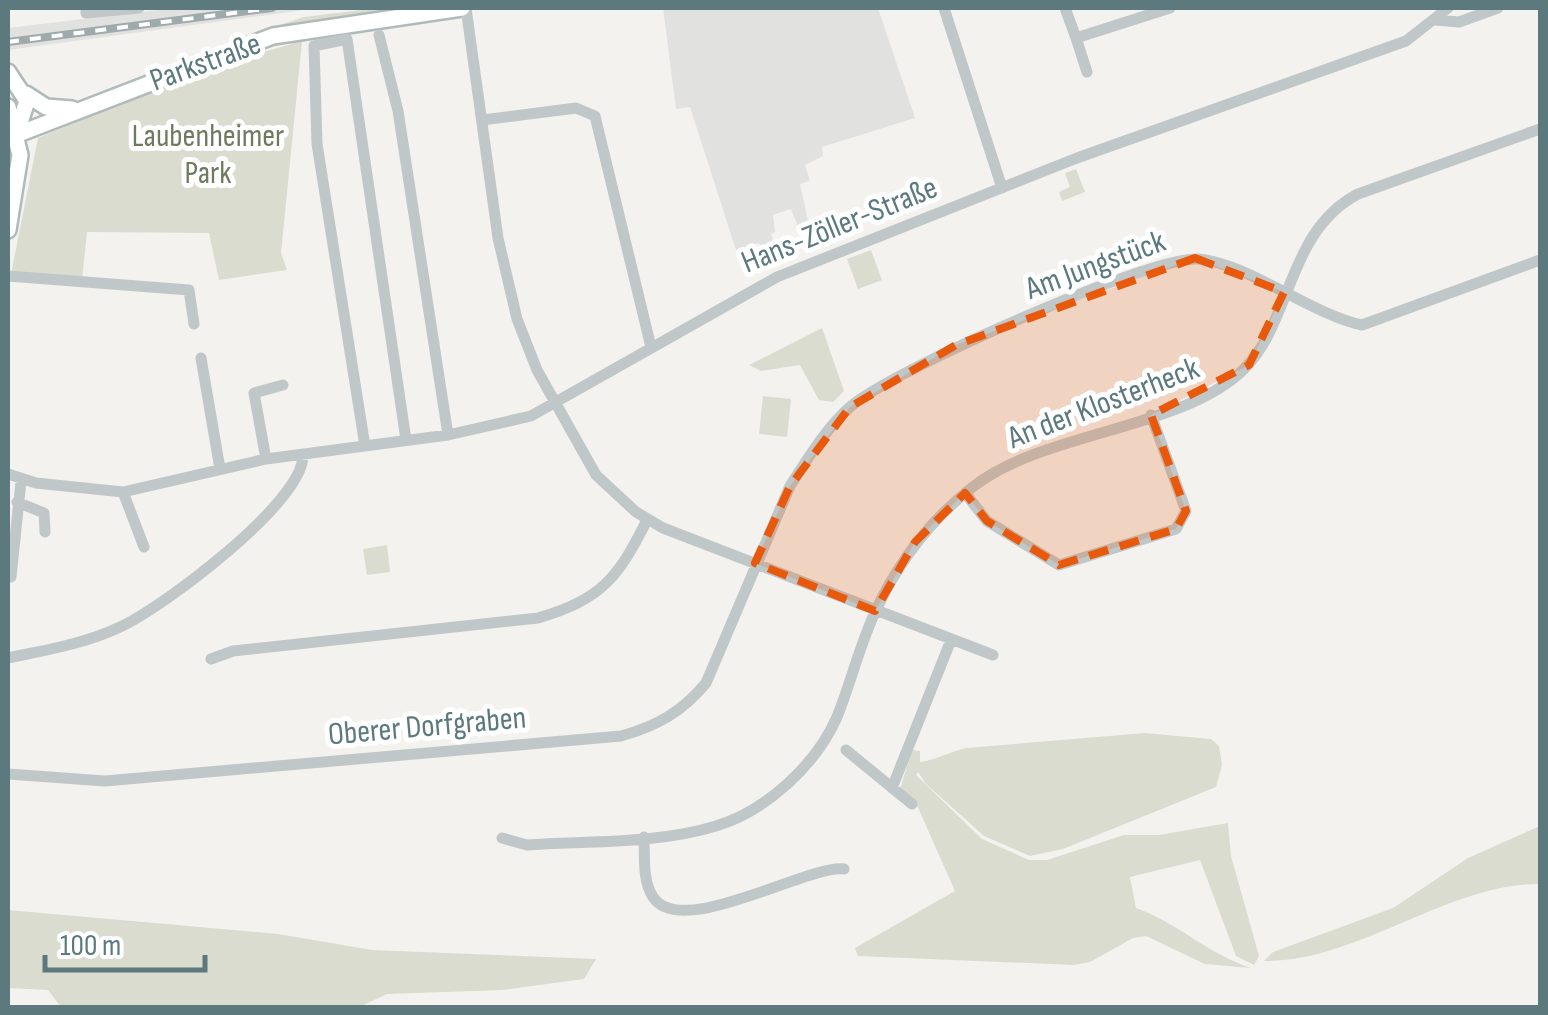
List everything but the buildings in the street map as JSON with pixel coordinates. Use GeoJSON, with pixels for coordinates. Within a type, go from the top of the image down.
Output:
{"type":"FeatureCollection","features":[{"type":"Feature","properties":{"kind":"main road","name":"Parkstraße"},"geometry":{"type":"LineString","coordinates":[[12,137],[221,52],[286,32],[464,8]]}},
{"type":"Feature","properties":{"kind":"main road"},"geometry":{"type":"LineString","coordinates":[[8,72],[39,105],[58,110],[89,106]]}},
{"type":"Feature","properties":{"kind":"main road"},"geometry":{"type":"LineString","coordinates":[[12,137],[28,109],[26,94]]}},
{"type":"Feature","properties":{"kind":"main road"},"geometry":{"type":"LineString","coordinates":[[8,106],[12,137],[20,154],[12,172],[8,230]]}},
{"type":"Feature","properties":{"kind":"street"},"geometry":{"type":"LineString","coordinates":[[86,10],[140,8]]}},
{"type":"Feature","properties":{"kind":"street"},"geometry":{"type":"LineString","coordinates":[[464,8],[508,292],[537,370],[596,474],[646,520],[993,655]]}},
{"type":"Feature","properties":{"kind":"street"},"geometry":{"type":"LineString","coordinates":[[944,8],[1002,188]]}},
{"type":"Feature","properties":{"kind":"street"},"geometry":{"type":"LineString","coordinates":[[1066,8],[1088,72]]}},
{"type":"Feature","properties":{"kind":"street"},"geometry":{"type":"LineString","coordinates":[[1076,38],[1170,8]]}},
{"type":"Feature","properties":{"kind":"street","name":"Hans-Zöller-Straße"},"geometry":{"type":"LineString","coordinates":[[8,474],[21,480],[123,492],[266,459],[509,423],[557,405],[776,277],[1002,188],[1406,41],[1435,14],[1448,8]]}},
{"type":"Feature","properties":{"kind":"street","name":"Hans-Zöller-Straße"},"geometry":{"type":"LineString","coordinates":[[1435,14],[1454,23],[1498,8]]}},
{"type":"Feature","properties":{"kind":"street"},"geometry":{"type":"LineString","coordinates":[[379,35],[398,111],[448,435]]}},
{"type":"Feature","properties":{"kind":"street"},"geometry":{"type":"LineString","coordinates":[[365,446],[317,144],[314,46],[347,39],[406,440]]}},
{"type":"Feature","properties":{"kind":"street"},"geometry":{"type":"LineString","coordinates":[[482,120],[576,108],[588,109],[594,116],[651,347]]}},
{"type":"Feature","properties":{"kind":"street","name":"An der Klosterheck"},"geometry":{"type":"LineString","coordinates":[[502,838],[527,846],[644,836],[714,827],[743,815],[788,782],[836,718],[876,611],[915,542],[966,494],[1022,461],[1152,415],[1234,378],[1258,351],[1320,223],[1338,205],[1540,128]]}},
{"type":"Feature","properties":{"kind":"street","name":"Am Jungstück"},"geometry":{"type":"LineString","coordinates":[[754,564],[790,486],[850,407],[956,345],[1181,261],[1207,260],[1354,324],[1370,324],[1540,260]]}},
{"type":"Feature","properties":{"kind":"street"},"geometry":{"type":"LineString","coordinates":[[8,276],[190,290],[194,324]]}},
{"type":"Feature","properties":{"kind":"street"},"geometry":{"type":"LineString","coordinates":[[201,358],[220,469]]}},
{"type":"Feature","properties":{"kind":"street"},"geometry":{"type":"LineString","coordinates":[[266,459],[254,394],[283,385]]}},
{"type":"Feature","properties":{"kind":"street"},"geometry":{"type":"LineString","coordinates":[[966,494],[987,522],[1059,565],[1176,528],[1186,510],[1152,415]]}},
{"type":"Feature","properties":{"kind":"street"},"geometry":{"type":"LineString","coordinates":[[8,658],[100,636],[175,595],[221,558],[290,489],[302,470],[303,455]]}},
{"type":"Feature","properties":{"kind":"street"},"geometry":{"type":"LineString","coordinates":[[11,576],[21,480]]}},
{"type":"Feature","properties":{"kind":"street"},"geometry":{"type":"LineString","coordinates":[[123,492],[144,547]]}},
{"type":"Feature","properties":{"kind":"street"},"geometry":{"type":"LineString","coordinates":[[17,502],[44,513],[46,532]]}},
{"type":"Feature","properties":{"kind":"street"},"geometry":{"type":"LineString","coordinates":[[211,660],[233,651],[538,618],[564,610],[585,601],[616,576],[646,520]]}},
{"type":"Feature","properties":{"kind":"street","name":"Oberer Dorfgraben"},"geometry":{"type":"LineString","coordinates":[[8,774],[98,781],[209,774],[621,736],[645,730],[688,704],[706,683],[754,564]]}},
{"type":"Feature","properties":{"kind":"street"},"geometry":{"type":"LineString","coordinates":[[892,788],[951,640]]}},
{"type":"Feature","properties":{"kind":"street"},"geometry":{"type":"LineString","coordinates":[[846,750],[912,804]]}},
{"type":"Feature","properties":{"kind":"street"},"geometry":{"type":"LineString","coordinates":[[644,836],[651,894],[659,904],[678,908],[771,892],[816,872],[844,869]]}},
{"type":"Feature","properties":{"kind":"highlighted area"},"geometry":{"type":"Polygon","coordinates":[[[1195,258],[1284,292],[1249,365],[1151,415],[1186,511],[1176,529],[1059,565],[987,521],[965,493],[915,542],[875,611],[755,563],[790,486],[850,407],[956,345],[1195,258]]]}},
{"type":"Feature","properties":{"kind":"shaded area"},"geometry":{"type":"Polygon","coordinates":[[[174,8],[319,8],[8,50],[8,28],[174,8]]]}},
{"type":"Feature","properties":{"kind":"shaded area"},"geometry":{"type":"Polygon","coordinates":[[[663,8],[878,8],[915,118],[822,147],[823,156],[805,165],[810,181],[800,184],[810,229],[800,232],[791,209],[773,215],[775,232],[771,234],[777,255],[764,258],[759,243],[736,250],[690,107],[676,109],[663,8]]]}},
{"type":"Feature","properties":{"kind":"green space"},"geometry":{"type":"Polygon","coordinates":[[[415,8],[304,22],[243,37],[304,17],[415,8]]]}},
{"type":"Feature","properties":{"kind":"green space","name":"Laubenheimer Park"},"geometry":{"type":"Polygon","coordinates":[[[302,41],[281,253],[287,270],[219,280],[209,233],[87,232],[82,279],[11,274],[38,138],[208,68],[302,41]]]}},
{"type":"Feature","properties":{"kind":"green space"},"geometry":{"type":"Polygon","coordinates":[[[1076,169],[1085,192],[1062,201],[1059,192],[1070,187],[1065,173],[1076,169]]]}},
{"type":"Feature","properties":{"kind":"green space"},"geometry":{"type":"Polygon","coordinates":[[[871,250],[882,280],[858,289],[847,259],[871,250]]]}},
{"type":"Feature","properties":{"kind":"green space"},"geometry":{"type":"Polygon","coordinates":[[[822,328],[844,391],[833,402],[819,400],[800,365],[761,371],[749,365],[822,328]]]}},
{"type":"Feature","properties":{"kind":"green space"},"geometry":{"type":"Polygon","coordinates":[[[763,396],[791,399],[787,437],[759,434],[763,396]]]}},
{"type":"Feature","properties":{"kind":"green space"},"geometry":{"type":"Polygon","coordinates":[[[387,545],[390,572],[367,575],[363,549],[387,545]]]}},
{"type":"Feature","properties":{"kind":"green space"},"geometry":{"type":"Polygon","coordinates":[[[1145,733],[1211,739],[1219,746],[1222,765],[1216,787],[1063,849],[1030,856],[984,836],[926,784],[918,772],[916,775],[982,839],[1029,860],[1047,860],[1124,835],[1159,835],[1228,823],[1231,856],[1259,956],[1254,965],[1236,956],[1200,860],[1130,877],[1136,908],[1251,968],[1205,964],[1146,936],[1133,938],[1090,962],[1074,965],[858,956],[855,948],[955,891],[915,801],[900,789],[912,750],[920,751],[920,762],[966,748],[1145,733]]]}},
{"type":"Feature","properties":{"kind":"green space"},"geometry":{"type":"Polygon","coordinates":[[[1540,826],[1540,884],[1471,896],[1334,949],[1264,961],[1273,952],[1393,908],[1468,858],[1540,826]]]}},
{"type":"Feature","properties":{"kind":"green space"},"geometry":{"type":"Polygon","coordinates":[[[8,910],[278,934],[372,950],[596,959],[584,979],[503,990],[387,994],[359,1007],[61,1007],[48,990],[8,988],[8,910]]]}},
{"type":"Feature","properties":{"kind":"railway"},"geometry":{"type":"LineString","coordinates":[[8,42],[272,8]]}}]}
